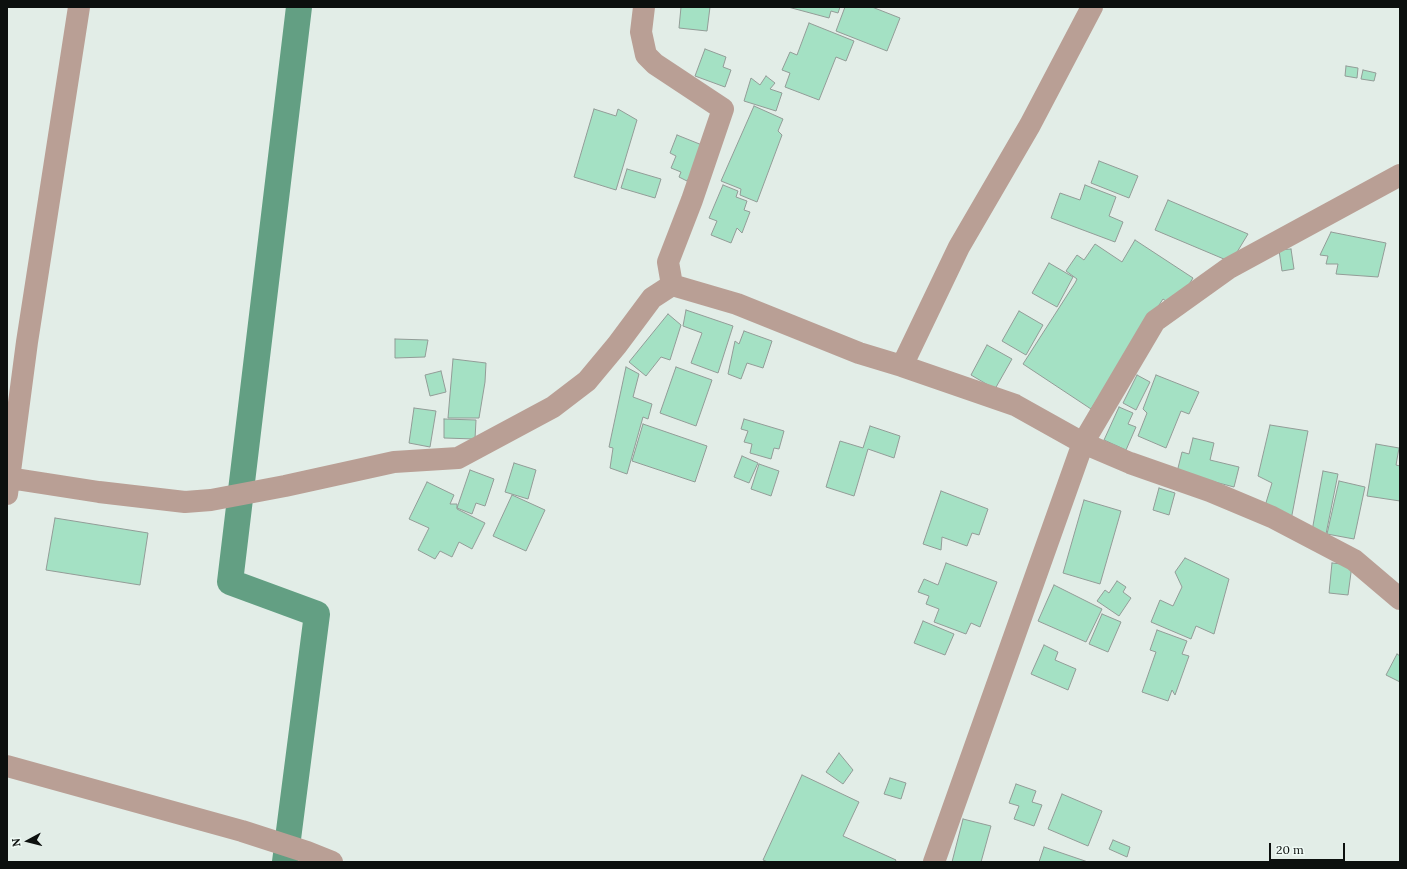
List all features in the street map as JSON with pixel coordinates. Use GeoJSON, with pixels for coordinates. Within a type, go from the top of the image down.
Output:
{"type":"FeatureCollection","features":[{"type":"Feature","properties":{"kind":"street"},"geometry":{"type":"LineString","coordinates":[[79,7],[27,342],[8,486],[99,492],[185,502],[211,500],[285,486],[394,462],[458,458],[553,407],[587,381],[617,345],[652,298],[672,284]]}},
{"type":"Feature","properties":{"kind":"street"},"geometry":{"type":"LineString","coordinates":[[644,7],[641,32],[646,56],[655,64],[723,109],[692,200],[668,262],[672,284]]}},
{"type":"Feature","properties":{"kind":"street"},"geometry":{"type":"LineString","coordinates":[[902,366],[959,247],[1030,125],[1092,7]]}},
{"type":"Feature","properties":{"kind":"street"},"geometry":{"type":"LineString","coordinates":[[934,862],[1083,444],[1155,321],[1229,268],[1400,175]]}},
{"type":"Feature","properties":{"kind":"street"},"geometry":{"type":"LineString","coordinates":[[672,284],[737,304],[859,354],[902,366],[1015,405],[1083,444],[1130,463],[1210,491],[1272,517],[1354,560],[1400,599]]}},
{"type":"Feature","properties":{"kind":"street"},"geometry":{"type":"LineString","coordinates":[[7,766],[242,831],[323,859]]}},
{"type":"Feature","properties":{"kind":"building"},"geometry":{"type":"Polygon","coordinates":[[[681,7],[710,7],[707,31],[679,28],[681,7]]]}},
{"type":"Feature","properties":{"kind":"building"},"geometry":{"type":"Polygon","coordinates":[[[788,7],[840,7],[838,13],[831,11],[829,18],[788,7]]]}},
{"type":"Feature","properties":{"kind":"building"},"geometry":{"type":"Polygon","coordinates":[[[845,7],[872,7],[900,18],[887,51],[836,31],[845,7]]]}},
{"type":"Feature","properties":{"kind":"building"},"geometry":{"type":"Polygon","coordinates":[[[809,23],[854,41],[846,61],[836,57],[819,100],[785,87],[790,73],[782,70],[790,52],[797,55],[809,23]]]}},
{"type":"Feature","properties":{"kind":"building"},"geometry":{"type":"Polygon","coordinates":[[[705,49],[726,57],[723,67],[731,70],[725,87],[695,76],[705,49]]]}},
{"type":"Feature","properties":{"kind":"building"},"geometry":{"type":"Polygon","coordinates":[[[1346,66],[1358,68],[1357,78],[1345,76],[1346,66]]]}},
{"type":"Feature","properties":{"kind":"building"},"geometry":{"type":"Polygon","coordinates":[[[1363,70],[1376,73],[1374,81],[1361,79],[1363,70]]]}},
{"type":"Feature","properties":{"kind":"building"},"geometry":{"type":"Polygon","coordinates":[[[766,76],[775,83],[770,89],[782,93],[776,111],[744,101],[751,78],[760,85],[766,76]]]}},
{"type":"Feature","properties":{"kind":"building"},"geometry":{"type":"Polygon","coordinates":[[[754,106],[783,119],[778,131],[782,135],[757,202],[740,195],[741,189],[721,181],[754,106]]]}},
{"type":"Feature","properties":{"kind":"building"},"geometry":{"type":"Polygon","coordinates":[[[594,109],[616,116],[618,109],[637,120],[616,190],[574,177],[594,109]]]}},
{"type":"Feature","properties":{"kind":"building"},"geometry":{"type":"Polygon","coordinates":[[[677,135],[707,147],[687,181],[679,177],[681,172],[671,168],[676,156],[670,153],[677,135]]]}},
{"type":"Feature","properties":{"kind":"building"},"geometry":{"type":"Polygon","coordinates":[[[1099,161],[1138,176],[1129,198],[1091,183],[1099,161]]]}},
{"type":"Feature","properties":{"kind":"building"},"geometry":{"type":"Polygon","coordinates":[[[627,169],[661,179],[655,198],[621,188],[627,169]]]}},
{"type":"Feature","properties":{"kind":"building"},"geometry":{"type":"Polygon","coordinates":[[[723,185],[738,191],[736,197],[747,201],[744,210],[750,212],[742,233],[737,228],[731,243],[711,235],[717,221],[709,218],[723,185]]]}},
{"type":"Feature","properties":{"kind":"building"},"geometry":{"type":"Polygon","coordinates":[[[1085,185],[1116,197],[1109,216],[1123,222],[1115,242],[1051,218],[1060,193],[1080,200],[1085,185]]]}},
{"type":"Feature","properties":{"kind":"building"},"geometry":{"type":"Polygon","coordinates":[[[1168,200],[1248,234],[1231,262],[1155,230],[1168,200]]]}},
{"type":"Feature","properties":{"kind":"building"},"geometry":{"type":"Polygon","coordinates":[[[1331,232],[1386,243],[1378,277],[1336,274],[1338,264],[1326,264],[1328,256],[1320,255],[1331,232]]]}},
{"type":"Feature","properties":{"kind":"building"},"geometry":{"type":"Polygon","coordinates":[[[1135,240],[1193,278],[1175,307],[1163,299],[1091,409],[1023,364],[1077,279],[1066,271],[1077,255],[1084,260],[1095,244],[1122,262],[1135,240]]]}},
{"type":"Feature","properties":{"kind":"building"},"geometry":{"type":"Polygon","coordinates":[[[1291,249],[1294,269],[1282,271],[1279,250],[1291,249]]]}},
{"type":"Feature","properties":{"kind":"building"},"geometry":{"type":"Polygon","coordinates":[[[1049,263],[1073,277],[1057,307],[1032,293],[1049,263]]]}},
{"type":"Feature","properties":{"kind":"building"},"geometry":{"type":"Polygon","coordinates":[[[686,310],[733,326],[718,373],[691,363],[702,333],[683,326],[686,310]]]}},
{"type":"Feature","properties":{"kind":"building"},"geometry":{"type":"Polygon","coordinates":[[[1019,311],[1043,325],[1026,355],[1002,341],[1019,311]]]}},
{"type":"Feature","properties":{"kind":"building"},"geometry":{"type":"Polygon","coordinates":[[[668,314],[681,325],[670,360],[661,357],[646,376],[629,362],[668,314]]]}},
{"type":"Feature","properties":{"kind":"building"},"geometry":{"type":"Polygon","coordinates":[[[744,331],[772,341],[763,368],[747,363],[741,379],[728,374],[735,341],[739,344],[744,331]]]}},
{"type":"Feature","properties":{"kind":"building"},"geometry":{"type":"Polygon","coordinates":[[[395,339],[428,340],[425,357],[395,358],[395,339]]]}},
{"type":"Feature","properties":{"kind":"building"},"geometry":{"type":"Polygon","coordinates":[[[987,345],[1012,359],[995,389],[971,375],[987,345]]]}},
{"type":"Feature","properties":{"kind":"building"},"geometry":{"type":"Polygon","coordinates":[[[453,359],[486,363],[485,382],[479,418],[448,418],[453,359]]]}},
{"type":"Feature","properties":{"kind":"building"},"geometry":{"type":"Polygon","coordinates":[[[626,367],[639,374],[633,397],[652,404],[648,419],[643,417],[627,474],[610,468],[613,448],[609,447],[626,367]]]}},
{"type":"Feature","properties":{"kind":"building"},"geometry":{"type":"Polygon","coordinates":[[[676,367],[712,380],[696,426],[660,413],[676,367]]]}},
{"type":"Feature","properties":{"kind":"building"},"geometry":{"type":"Polygon","coordinates":[[[441,371],[446,392],[430,396],[425,375],[441,371]]]}},
{"type":"Feature","properties":{"kind":"building"},"geometry":{"type":"Polygon","coordinates":[[[1137,375],[1150,382],[1136,410],[1123,403],[1137,375]]]}},
{"type":"Feature","properties":{"kind":"building"},"geometry":{"type":"Polygon","coordinates":[[[1156,375],[1199,392],[1189,414],[1181,411],[1166,448],[1138,436],[1147,413],[1143,409],[1156,375]]]}},
{"type":"Feature","properties":{"kind":"building"},"geometry":{"type":"Polygon","coordinates":[[[1119,407],[1133,413],[1128,424],[1136,427],[1126,450],[1104,440],[1119,407]]]}},
{"type":"Feature","properties":{"kind":"building"},"geometry":{"type":"Polygon","coordinates":[[[414,408],[436,411],[430,447],[409,443],[414,408]]]}},
{"type":"Feature","properties":{"kind":"building"},"geometry":{"type":"Polygon","coordinates":[[[444,419],[476,420],[475,439],[444,438],[444,419]]]}},
{"type":"Feature","properties":{"kind":"building"},"geometry":{"type":"Polygon","coordinates":[[[744,419],[784,431],[779,449],[774,448],[771,459],[750,453],[752,444],[744,442],[748,431],[741,429],[744,419]]]}},
{"type":"Feature","properties":{"kind":"building"},"geometry":{"type":"Polygon","coordinates":[[[643,424],[707,446],[695,482],[632,461],[643,424]]]}},
{"type":"Feature","properties":{"kind":"building"},"geometry":{"type":"Polygon","coordinates":[[[1270,425],[1308,431],[1291,520],[1265,506],[1272,483],[1258,476],[1270,425]]]}},
{"type":"Feature","properties":{"kind":"building"},"geometry":{"type":"Polygon","coordinates":[[[870,426],[900,436],[894,458],[868,449],[854,496],[826,487],[840,441],[863,448],[870,426]]]}},
{"type":"Feature","properties":{"kind":"building"},"geometry":{"type":"Polygon","coordinates":[[[1193,438],[1214,443],[1210,460],[1239,467],[1234,487],[1177,472],[1182,452],[1189,454],[1193,438]]]}},
{"type":"Feature","properties":{"kind":"building"},"geometry":{"type":"Polygon","coordinates":[[[1376,444],[1399,448],[1396,465],[1400,466],[1400,501],[1367,496],[1376,444]]]}},
{"type":"Feature","properties":{"kind":"building"},"geometry":{"type":"Polygon","coordinates":[[[742,456],[758,463],[749,483],[734,477],[742,456]]]}},
{"type":"Feature","properties":{"kind":"building"},"geometry":{"type":"Polygon","coordinates":[[[514,463],[536,470],[528,499],[505,492],[514,463]]]}},
{"type":"Feature","properties":{"kind":"building"},"geometry":{"type":"Polygon","coordinates":[[[759,464],[779,471],[771,496],[751,489],[759,464]]]}},
{"type":"Feature","properties":{"kind":"building"},"geometry":{"type":"Polygon","coordinates":[[[470,470],[494,479],[485,506],[476,503],[472,514],[457,508],[470,470]]]}},
{"type":"Feature","properties":{"kind":"building"},"geometry":{"type":"Polygon","coordinates":[[[1323,471],[1338,474],[1326,534],[1312,531],[1323,471]]]}},
{"type":"Feature","properties":{"kind":"building"},"geometry":{"type":"Polygon","coordinates":[[[1339,481],[1365,487],[1354,539],[1327,534],[1339,481]]]}},
{"type":"Feature","properties":{"kind":"building"},"geometry":{"type":"Polygon","coordinates":[[[427,482],[454,495],[450,504],[457,504],[457,509],[485,523],[472,549],[459,542],[452,557],[440,551],[435,559],[418,550],[429,528],[409,519],[427,482]]]}},
{"type":"Feature","properties":{"kind":"building"},"geometry":{"type":"Polygon","coordinates":[[[1159,488],[1175,493],[1169,515],[1153,510],[1159,488]]]}},
{"type":"Feature","properties":{"kind":"building"},"geometry":{"type":"Polygon","coordinates":[[[941,491],[988,509],[979,535],[972,533],[967,546],[942,537],[941,550],[923,544],[941,491]]]}},
{"type":"Feature","properties":{"kind":"building"},"geometry":{"type":"Polygon","coordinates":[[[512,495],[545,510],[526,551],[493,536],[512,495]]]}},
{"type":"Feature","properties":{"kind":"building"},"geometry":{"type":"Polygon","coordinates":[[[1084,500],[1121,511],[1100,584],[1063,573],[1084,500]]]}},
{"type":"Feature","properties":{"kind":"building"},"geometry":{"type":"Polygon","coordinates":[[[55,518],[148,533],[140,585],[46,570],[55,518]]]}},
{"type":"Feature","properties":{"kind":"building"},"geometry":{"type":"Polygon","coordinates":[[[1185,558],[1229,579],[1214,634],[1196,626],[1191,639],[1151,622],[1160,600],[1173,606],[1182,587],[1175,572],[1185,558]]]}},
{"type":"Feature","properties":{"kind":"building"},"geometry":{"type":"Polygon","coordinates":[[[946,563],[997,582],[980,627],[971,623],[966,634],[934,622],[939,609],[926,604],[929,596],[918,592],[924,579],[938,585],[946,563]]]}},
{"type":"Feature","properties":{"kind":"building"},"geometry":{"type":"Polygon","coordinates":[[[1332,563],[1352,565],[1348,595],[1329,593],[1332,563]]]}},
{"type":"Feature","properties":{"kind":"building"},"geometry":{"type":"Polygon","coordinates":[[[1117,581],[1126,587],[1123,592],[1131,598],[1119,616],[1097,601],[1105,590],[1109,593],[1117,581]]]}},
{"type":"Feature","properties":{"kind":"building"},"geometry":{"type":"Polygon","coordinates":[[[1054,585],[1102,609],[1086,642],[1038,621],[1054,585]]]}},
{"type":"Feature","properties":{"kind":"building"},"geometry":{"type":"Polygon","coordinates":[[[1102,614],[1121,622],[1108,652],[1089,644],[1102,614]]]}},
{"type":"Feature","properties":{"kind":"building"},"geometry":{"type":"Polygon","coordinates":[[[923,621],[954,634],[945,655],[914,643],[923,621]]]}},
{"type":"Feature","properties":{"kind":"building"},"geometry":{"type":"Polygon","coordinates":[[[1157,630],[1187,641],[1182,654],[1189,656],[1175,695],[1172,690],[1168,701],[1142,692],[1156,652],[1150,650],[1157,630]]]}},
{"type":"Feature","properties":{"kind":"building"},"geometry":{"type":"Polygon","coordinates":[[[1044,645],[1058,652],[1055,660],[1076,669],[1068,690],[1031,674],[1044,645]]]}},
{"type":"Feature","properties":{"kind":"building"},"geometry":{"type":"Polygon","coordinates":[[[1397,654],[1400,656],[1400,682],[1386,675],[1397,654]]]}},
{"type":"Feature","properties":{"kind":"building"},"geometry":{"type":"Polygon","coordinates":[[[839,753],[853,770],[843,784],[826,772],[839,753]]]}},
{"type":"Feature","properties":{"kind":"building"},"geometry":{"type":"Polygon","coordinates":[[[802,775],[859,802],[843,836],[896,860],[895,862],[768,862],[763,860],[802,775]]]}},
{"type":"Feature","properties":{"kind":"building"},"geometry":{"type":"Polygon","coordinates":[[[890,778],[906,783],[901,799],[884,794],[890,778]]]}},
{"type":"Feature","properties":{"kind":"building"},"geometry":{"type":"Polygon","coordinates":[[[1016,784],[1036,791],[1032,802],[1042,805],[1034,826],[1014,819],[1019,806],[1009,803],[1016,784]]]}},
{"type":"Feature","properties":{"kind":"building"},"geometry":{"type":"Polygon","coordinates":[[[1062,794],[1102,811],[1088,846],[1048,829],[1062,794]]]}},
{"type":"Feature","properties":{"kind":"building"},"geometry":{"type":"Polygon","coordinates":[[[963,819],[991,826],[981,862],[952,862],[963,819]]]}},
{"type":"Feature","properties":{"kind":"building"},"geometry":{"type":"Polygon","coordinates":[[[1113,840],[1130,847],[1127,857],[1109,849],[1113,840]]]}},
{"type":"Feature","properties":{"kind":"building"},"geometry":{"type":"Polygon","coordinates":[[[1044,847],[1088,862],[1039,862],[1044,847]]]}},
{"type":"Feature","properties":{"kind":"waterway"},"geometry":{"type":"LineString","coordinates":[[285,862],[317,614],[230,582],[299,7]]}}]}
